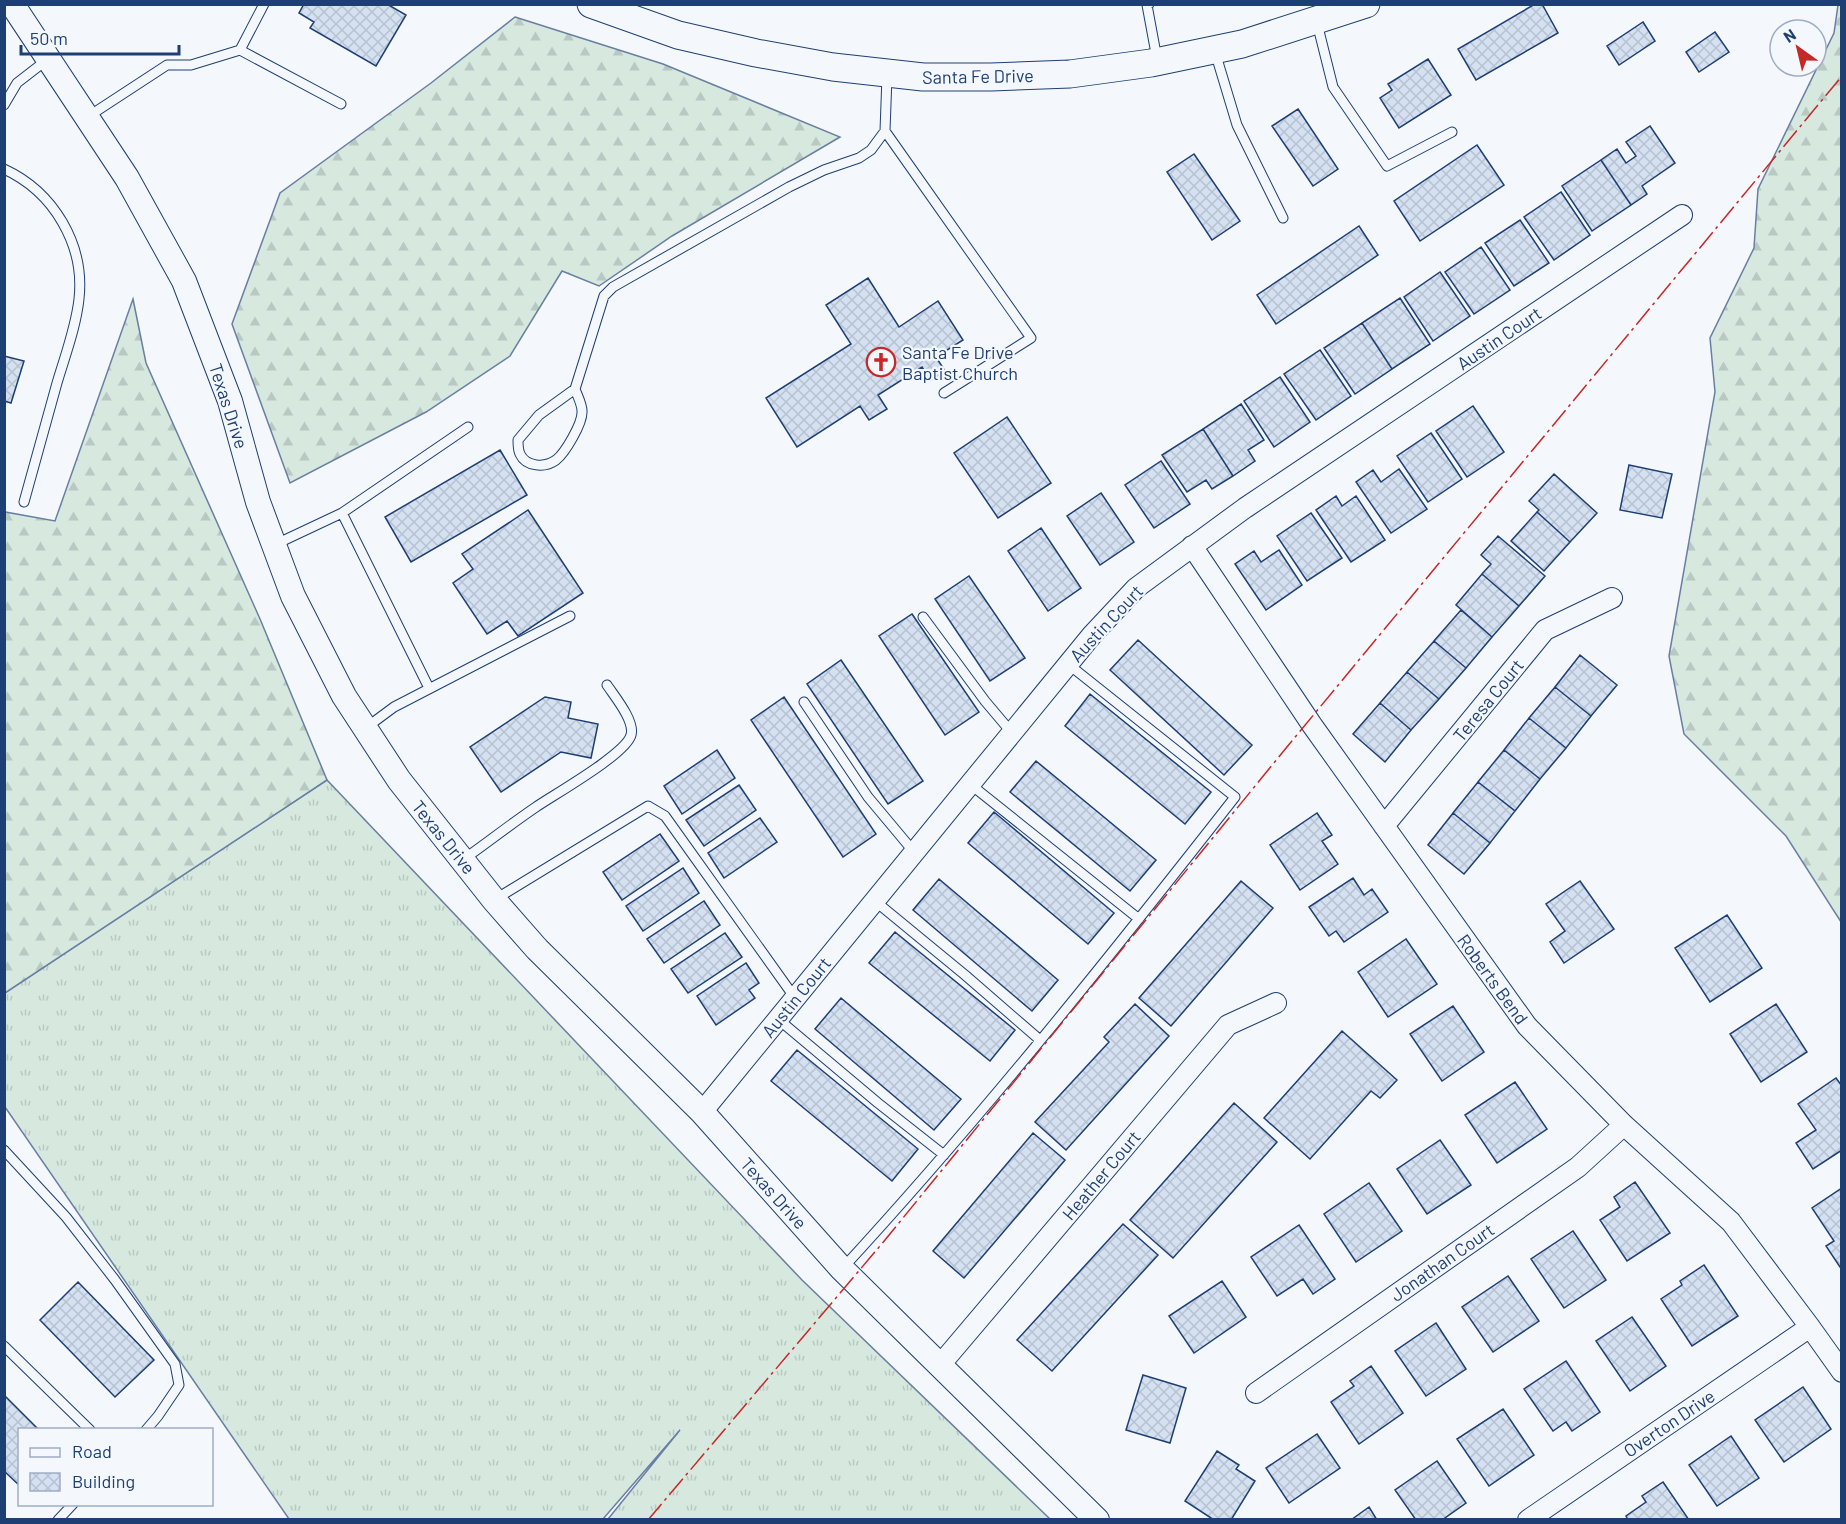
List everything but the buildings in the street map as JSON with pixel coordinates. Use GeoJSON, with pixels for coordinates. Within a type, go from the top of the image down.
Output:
{"type":"FeatureCollection","features":[{"type":"Feature","properties":{"kind":"main road","name":"Santa Fe Drive"},"geometry":{"type":"LineString","coordinates":[[591,4],[678,35],[756,53],[833,67],[923,78],[1070,74],[1158,62],[1242,44],[1366,4]]}},
{"type":"Feature","properties":{"kind":"street","name":"Texas Drive"},"geometry":{"type":"LineString","coordinates":[[12,4],[127,178],[184,281],[230,401],[258,502],[293,596],[344,696],[399,780],[462,861],[537,949],[702,1112],[842,1269],[1097,1520]]}},
{"type":"Feature","properties":{"kind":"street","name":"Austin Court"},"geometry":{"type":"LineString","coordinates":[[702,1112],[1068,664],[1136,588],[1255,501],[1682,215]]}},
{"type":"Feature","properties":{"kind":"street","name":"Roberts Bend"},"geometry":{"type":"LineString","coordinates":[[1192,546],[1312,724],[1527,1026],[1624,1125],[1731,1222],[1842,1372]]}},
{"type":"Feature","properties":{"kind":"street","name":"Teresa Court"},"geometry":{"type":"LineString","coordinates":[[1384,826],[1545,630],[1612,598]]}},
{"type":"Feature","properties":{"kind":"street","name":"Heather Court"},"geometry":{"type":"LineString","coordinates":[[940,1365],[1228,1025],[1276,1004]]}},
{"type":"Feature","properties":{"kind":"street","name":"Jonathan Court"},"geometry":{"type":"LineString","coordinates":[[1256,1393],[1578,1167],[1624,1125]]}},
{"type":"Feature","properties":{"kind":"street","name":"Overton Drive"},"geometry":{"type":"LineString","coordinates":[[1528,1520],[1810,1327]]}},
{"type":"Feature","properties":{"kind":"lane"},"geometry":{"type":"LineString","coordinates":[[240,50],[264,4]]}},
{"type":"Feature","properties":{"kind":"lane"},"geometry":{"type":"LineString","coordinates":[[1148,5],[1158,62]]}},
{"type":"Feature","properties":{"kind":"lane"},"geometry":{"type":"LineString","coordinates":[[1316,21],[1333,87],[1387,166],[1452,132]]}},
{"type":"Feature","properties":{"kind":"lane"},"geometry":{"type":"LineString","coordinates":[[87,118],[167,65],[190,65],[240,50],[341,104]]}},
{"type":"Feature","properties":{"kind":"lane"},"geometry":{"type":"LineString","coordinates":[[1215,50],[1237,125],[1283,218]]}},
{"type":"Feature","properties":{"kind":"lane"},"geometry":{"type":"LineString","coordinates":[[4,105],[17,83],[48,59]]}},
{"type":"Feature","properties":{"kind":"lane"},"geometry":{"type":"LineString","coordinates":[[575,389],[539,415],[518,440],[519,452],[525,461],[538,466],[555,461],[565,451],[579,423],[582,411],[575,389],[604,296],[613,287],[789,187],[824,170],[859,158],[871,150],[885,131],[887,73]]}},
{"type":"Feature","properties":{"kind":"lane"},"geometry":{"type":"LineString","coordinates":[[885,131],[1031,338],[944,393]]}},
{"type":"Feature","properties":{"kind":"lane"},"geometry":{"type":"LineString","coordinates":[[4,169],[35,188],[57,213],[73,243],[80,276],[77,310],[24,502]]}},
{"type":"Feature","properties":{"kind":"lane"},"geometry":{"type":"LineString","coordinates":[[274,545],[342,513],[468,427]]}},
{"type":"Feature","properties":{"kind":"lane"},"geometry":{"type":"LineString","coordinates":[[342,513],[429,688]]}},
{"type":"Feature","properties":{"kind":"lane"},"geometry":{"type":"LineString","coordinates":[[365,729],[394,707],[570,616]]}},
{"type":"Feature","properties":{"kind":"lane"},"geometry":{"type":"LineString","coordinates":[[923,616],[985,701],[1012,733]]}},
{"type":"Feature","properties":{"kind":"lane"},"geometry":{"type":"LineString","coordinates":[[842,1269],[944,1155],[1040,1040],[1139,920],[1235,797],[1068,664]]}},
{"type":"Feature","properties":{"kind":"lane"},"geometry":{"type":"LineString","coordinates":[[462,861],[534,808],[600,765],[623,746],[631,736],[632,727],[607,686]]}},
{"type":"Feature","properties":{"kind":"lane"},"geometry":{"type":"LineString","coordinates":[[804,702],[868,797],[914,852]]}},
{"type":"Feature","properties":{"kind":"lane"},"geometry":{"type":"LineString","coordinates":[[970,784],[1139,920]]}},
{"type":"Feature","properties":{"kind":"lane"},"geometry":{"type":"LineString","coordinates":[[494,900],[648,806],[665,816],[795,998]]}},
{"type":"Feature","properties":{"kind":"lane"},"geometry":{"type":"LineString","coordinates":[[875,901],[1040,1040]]}},
{"type":"Feature","properties":{"kind":"lane"},"geometry":{"type":"LineString","coordinates":[[778,1019],[944,1155]]}},
{"type":"Feature","properties":{"kind":"lane"},"geometry":{"type":"LineString","coordinates":[[4,1150],[73,1226],[175,1364],[179,1385],[148,1428]]}},
{"type":"Feature","properties":{"kind":"lane"},"geometry":{"type":"LineString","coordinates":[[4,1346],[88,1428]]}},
{"type":"Feature","properties":{"kind":"lane"},"geometry":{"type":"LineString","coordinates":[[58,1520],[71,1506]]}},
{"type":"Feature","properties":{"kind":"green space"},"geometry":{"type":"Polygon","coordinates":[[[1838,5],[1842,5],[1841,922],[1786,836],[1684,734],[1669,656],[1715,392],[1710,338],[1754,248],[1758,189],[1812,78],[1828,78],[1828,45],[1834,33],[1838,5]]]}},
{"type":"Feature","properties":{"kind":"green space"},"geometry":{"type":"Polygon","coordinates":[[[515,17],[663,64],[840,137],[672,236],[599,286],[562,271],[510,356],[426,412],[290,483],[232,324],[280,193],[431,83],[515,17]]]}},
{"type":"Feature","properties":{"kind":"green space"},"geometry":{"type":"Polygon","coordinates":[[[133,299],[146,363],[260,619],[327,780],[5,993],[5,512],[55,521],[133,299]]]}},
{"type":"Feature","properties":{"kind":"green space"},"geometry":{"type":"Polygon","coordinates":[[[327,780],[802,1280],[1050,1519],[608,1519],[680,1430],[603,1519],[289,1519],[5,1107],[4,993],[327,780]]]}},
{"type":"Feature","properties":{"kind":"power"},"geometry":{"type":"LineString","coordinates":[[648,1520],[885,1240],[1282,753],[1842,76]]}},
{"type":"Feature","properties":{"kind":"place","name":"Santa Fe Drive Baptist Church"},"geometry":{"type":"Point","coordinates":[881,362]}}]}
